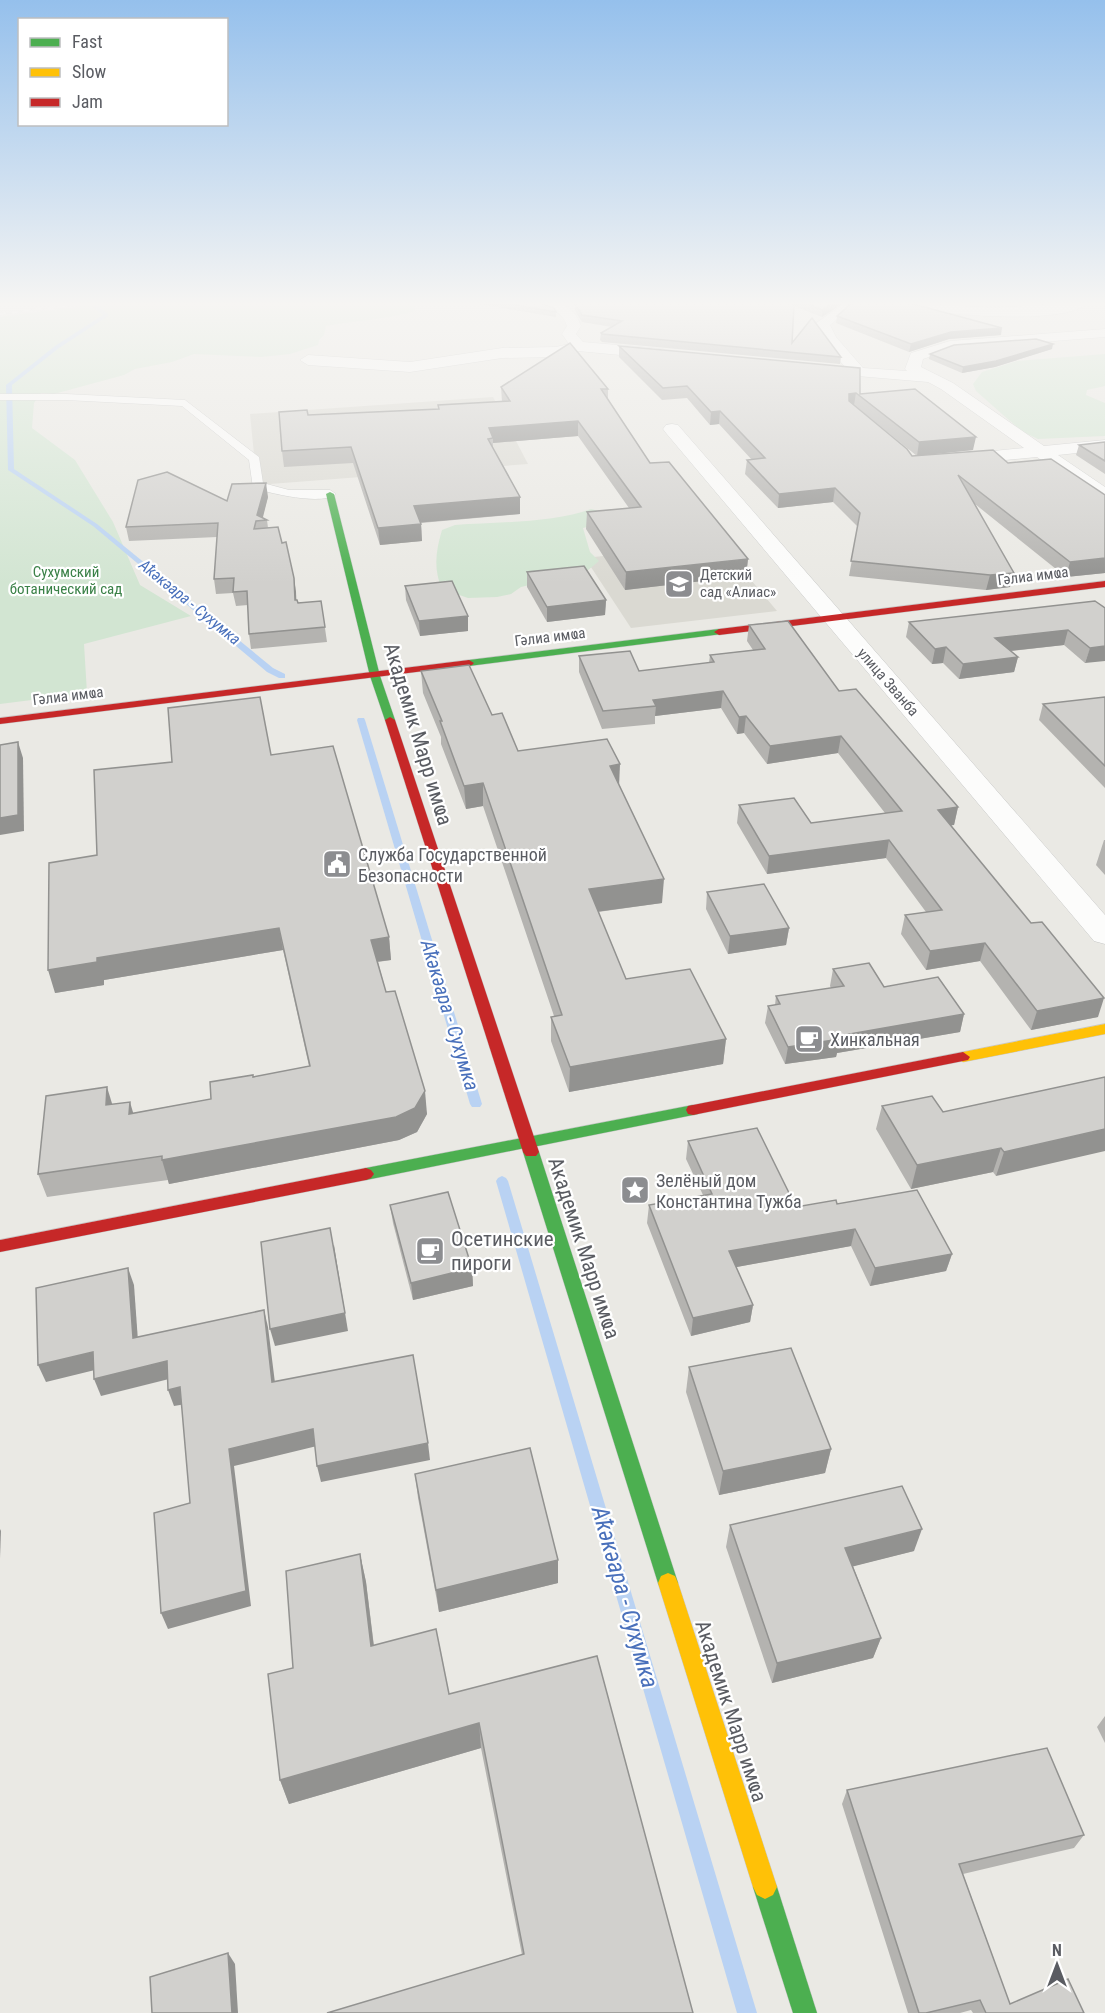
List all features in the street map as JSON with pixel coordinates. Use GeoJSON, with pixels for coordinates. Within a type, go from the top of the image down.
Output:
{"type":"FeatureCollection","features":[{"type":"Feature","properties":{"kind":"main road","name":"Академик Марр имҩа"},"geometry":{"type":"LineString","coordinates":[[330,494],[375,676],[528,1142],[805,2013]]}},
{"type":"Feature","properties":{"kind":"main road","name":"Гәлиа имҩа"},"geometry":{"type":"LineString","coordinates":[[0,721],[1105,584]]}},
{"type":"Feature","properties":{"kind":"main road"},"geometry":{"type":"LineString","coordinates":[[0,1246],[1105,1029]]}},
{"type":"Feature","properties":{"kind":"street"},"geometry":{"type":"LineString","coordinates":[[961,396],[1105,496]]}},
{"type":"Feature","properties":{"kind":"street","name":"улица Званба"},"geometry":{"type":"LineString","coordinates":[[672,429],[1105,934]]}},
{"type":"Feature","properties":{"kind":"street"},"geometry":{"type":"LineString","coordinates":[[938,461],[1105,445]]}},
{"type":"Feature","properties":{"kind":"lane"},"geometry":{"type":"LineString","coordinates":[[0,397],[66,397],[184,403],[255,459],[258,485],[288,494],[330,494]]}},
{"type":"Feature","properties":{"kind":"shaded area"},"geometry":{"type":"Polygon","coordinates":[[[493,397],[528,464],[257,485],[250,414],[493,397]]]}},
{"type":"Feature","properties":{"kind":"shaded area","name":"Детский сад «Алиас»"},"geometry":{"type":"Polygon","coordinates":[[[720,543],[777,611],[631,628],[585,558],[720,543]]]}},
{"type":"Feature","properties":{"kind":"green space","name":"Сухумский ботанический сад"},"geometry":{"type":"Polygon","coordinates":[[[0,396],[39,396],[34,403],[32,428],[75,460],[113,522],[140,585],[191,616],[84,644],[87,693],[0,704],[0,396]]]}},
{"type":"Feature","properties":{"kind":"green space"},"geometry":{"type":"Polygon","coordinates":[[[982,396],[1088,396],[1105,403],[1105,436],[1038,439],[1023,432],[982,396]]]}},
{"type":"Feature","properties":{"kind":"green space"},"geometry":{"type":"Polygon","coordinates":[[[591,509],[611,514],[612,521],[583,528],[590,552],[599,561],[587,571],[521,587],[511,594],[497,597],[468,598],[442,589],[437,574],[436,560],[442,530],[455,525],[559,517],[591,509]]]}},
{"type":"Feature","properties":{"kind":"building"},"geometry":{"type":"Polygon","coordinates":[[[507,396],[606,396],[650,463],[669,462],[748,559],[626,572],[587,512],[641,507],[578,421],[489,428],[493,438],[488,439],[520,497],[414,506],[421,524],[378,528],[351,447],[282,451],[279,412],[307,410],[308,415],[439,409],[438,405],[510,401],[507,396]]]}},
{"type":"Feature","properties":{"kind":"building"},"geometry":{"type":"Polygon","coordinates":[[[696,396],[849,396],[849,401],[907,449],[912,456],[993,450],[1008,463],[1051,459],[1105,495],[1105,558],[1070,562],[958,475],[1014,573],[990,575],[851,561],[860,513],[835,488],[779,494],[747,460],[765,458],[720,411],[711,412],[696,396]]]}},
{"type":"Feature","properties":{"kind":"building"},"geometry":{"type":"Polygon","coordinates":[[[860,396],[924,396],[976,437],[919,442],[860,396]]]}},
{"type":"Feature","properties":{"kind":"building"},"geometry":{"type":"Polygon","coordinates":[[[1105,442],[1105,461],[1079,445],[1105,442]]]}},
{"type":"Feature","properties":{"kind":"building"},"geometry":{"type":"Polygon","coordinates":[[[167,472],[227,501],[232,484],[266,483],[257,515],[267,520],[256,521],[254,529],[278,527],[282,543],[286,542],[294,578],[295,600],[298,603],[321,601],[325,627],[249,634],[247,591],[233,592],[234,578],[214,579],[218,523],[126,527],[138,480],[167,472]]]}},
{"type":"Feature","properties":{"kind":"building"},"geometry":{"type":"Polygon","coordinates":[[[584,566],[606,600],[547,607],[527,572],[584,566]]]}},
{"type":"Feature","properties":{"kind":"building"},"geometry":{"type":"Polygon","coordinates":[[[452,581],[468,616],[419,621],[405,586],[452,581]]]}},
{"type":"Feature","properties":{"kind":"building"},"geometry":{"type":"Polygon","coordinates":[[[1095,601],[1105,608],[1105,646],[1090,648],[1068,630],[995,638],[1018,657],[963,664],[946,647],[935,649],[909,622],[1095,601]]]}},
{"type":"Feature","properties":{"kind":"building"},"geometry":{"type":"Polygon","coordinates":[[[788,621],[839,691],[856,689],[958,807],[938,810],[1031,923],[1042,922],[1104,998],[1037,1011],[985,943],[930,951],[905,915],[942,910],[889,840],[769,856],[739,805],[794,798],[811,823],[902,811],[841,736],[770,746],[746,716],[739,717],[723,691],[653,700],[656,706],[603,711],[579,656],[630,651],[639,671],[714,662],[710,655],[765,649],[749,625],[788,621]]]}},
{"type":"Feature","properties":{"kind":"building"},"geometry":{"type":"Polygon","coordinates":[[[469,665],[492,715],[502,713],[518,751],[607,739],[620,764],[610,766],[664,879],[589,889],[626,979],[690,969],[726,1039],[570,1067],[551,1017],[562,1015],[483,783],[464,786],[440,721],[442,721],[421,671],[469,665]]]}},
{"type":"Feature","properties":{"kind":"building"},"geometry":{"type":"Polygon","coordinates":[[[260,697],[271,755],[333,746],[389,937],[371,940],[386,992],[395,991],[425,1091],[415,1108],[396,1117],[162,1160],[162,1156],[38,1174],[46,1096],[107,1087],[106,1105],[130,1102],[129,1114],[211,1099],[210,1082],[253,1075],[253,1077],[310,1066],[279,928],[97,958],[97,962],[48,970],[49,863],[97,855],[94,770],[172,762],[168,708],[260,697]]]}},
{"type":"Feature","properties":{"kind":"building"},"geometry":{"type":"Polygon","coordinates":[[[1105,697],[1105,766],[1043,704],[1105,697]]]}},
{"type":"Feature","properties":{"kind":"building"},"geometry":{"type":"Polygon","coordinates":[[[18,742],[18,815],[0,818],[0,745],[18,742]]]}},
{"type":"Feature","properties":{"kind":"building"},"geometry":{"type":"Polygon","coordinates":[[[764,884],[789,928],[730,936],[707,892],[764,884]]]}},
{"type":"Feature","properties":{"kind":"building"},"geometry":{"type":"Polygon","coordinates":[[[869,963],[884,987],[938,977],[964,1014],[788,1047],[768,1006],[780,1004],[776,996],[844,986],[833,969],[869,963]]]}},
{"type":"Feature","properties":{"kind":"building"},"geometry":{"type":"Polygon","coordinates":[[[1105,1077],[1105,1129],[1004,1152],[1001,1148],[917,1165],[882,1106],[932,1096],[943,1112],[1105,1077]]]}},
{"type":"Feature","properties":{"kind":"building"},"geometry":{"type":"Polygon","coordinates":[[[757,1128],[796,1207],[836,1200],[837,1204],[917,1190],[952,1254],[875,1268],[855,1229],[729,1251],[753,1305],[693,1318],[649,1205],[712,1194],[688,1141],[757,1128]]]}},
{"type":"Feature","properties":{"kind":"building"},"geometry":{"type":"Polygon","coordinates":[[[448,1192],[472,1268],[411,1283],[390,1205],[448,1192]]]}},
{"type":"Feature","properties":{"kind":"building"},"geometry":{"type":"Polygon","coordinates":[[[330,1228],[345,1313],[270,1329],[261,1242],[330,1228]]]}},
{"type":"Feature","properties":{"kind":"building"},"geometry":{"type":"Polygon","coordinates":[[[128,1268],[133,1338],[264,1310],[272,1382],[413,1355],[428,1443],[317,1466],[313,1429],[229,1449],[246,1591],[161,1613],[154,1513],[190,1503],[180,1387],[168,1390],[167,1361],[94,1379],[93,1352],[38,1365],[36,1288],[128,1268]]]}},
{"type":"Feature","properties":{"kind":"building"},"geometry":{"type":"Polygon","coordinates":[[[791,1348],[831,1449],[723,1471],[689,1367],[791,1348]]]}},
{"type":"Feature","properties":{"kind":"building"},"geometry":{"type":"Polygon","coordinates":[[[530,1448],[558,1560],[436,1590],[415,1474],[530,1448]]]}},
{"type":"Feature","properties":{"kind":"building"},"geometry":{"type":"Polygon","coordinates":[[[902,1486],[922,1529],[845,1548],[881,1638],[777,1663],[730,1525],[902,1486]]]}},
{"type":"Feature","properties":{"kind":"building"},"geometry":{"type":"Polygon","coordinates":[[[360,1554],[371,1646],[436,1629],[449,1694],[597,1656],[693,2013],[327,2013],[524,1954],[479,1723],[280,1780],[268,1674],[293,1668],[286,1571],[360,1554]]]}},
{"type":"Feature","properties":{"kind":"building"},"geometry":{"type":"Polygon","coordinates":[[[1047,1748],[1084,1835],[959,1864],[1010,2004],[1068,1979],[1084,2013],[986,2013],[980,2000],[919,2013],[847,1790],[1047,1748]]]}},
{"type":"Feature","properties":{"kind":"building"},"geometry":{"type":"Polygon","coordinates":[[[228,1953],[232,2013],[152,2013],[150,1977],[228,1953]]]}},
{"type":"Feature","properties":{"kind":"waterway","name":"Аҟәкәара - Сухумка"},"geometry":{"type":"LineString","coordinates":[[9,396],[11,470],[95,525],[270,670],[282,676]]}},
{"type":"Feature","properties":{"kind":"waterway","name":"Аҟәкәара - Сухумка"},"geometry":{"type":"LineString","coordinates":[[361,720],[476,1104]]}},
{"type":"Feature","properties":{"kind":"waterway","name":"Аҟәкәара - Сухумка"},"geometry":{"type":"LineString","coordinates":[[502,1181],[747,2013]]}},
{"type":"Feature","properties":{"kind":"traffic: fast"},"geometry":{"type":"LineString","coordinates":[[330,494],[375,676],[390,720]]}},
{"type":"Feature","properties":{"kind":"traffic: fast"},"geometry":{"type":"LineString","coordinates":[[469,663],[719,632]]}},
{"type":"Feature","properties":{"kind":"traffic: fast"},"geometry":{"type":"LineString","coordinates":[[366,1174],[693,1110]]}},
{"type":"Feature","properties":{"kind":"traffic: fast"},"geometry":{"type":"LineString","coordinates":[[531,1152],[668,1583]]}},
{"type":"Feature","properties":{"kind":"traffic: fast"},"geometry":{"type":"LineString","coordinates":[[765,1887],[805,2013]]}},
{"type":"Feature","properties":{"kind":"traffic: slow"},"geometry":{"type":"LineString","coordinates":[[963,1057],[1105,1029]]}},
{"type":"Feature","properties":{"kind":"traffic: slow"},"geometry":{"type":"LineString","coordinates":[[668,1583],[765,1887]]}},
{"type":"Feature","properties":{"kind":"traffic: jam"},"geometry":{"type":"LineString","coordinates":[[719,632],[1105,584]]}},
{"type":"Feature","properties":{"kind":"traffic: jam"},"geometry":{"type":"LineString","coordinates":[[0,721],[469,663]]}},
{"type":"Feature","properties":{"kind":"traffic: jam"},"geometry":{"type":"LineString","coordinates":[[390,720],[531,1152]]}},
{"type":"Feature","properties":{"kind":"traffic: jam"},"geometry":{"type":"LineString","coordinates":[[693,1110],[963,1057]]}},
{"type":"Feature","properties":{"kind":"traffic: jam"},"geometry":{"type":"LineString","coordinates":[[0,1246],[366,1174]]}},
{"type":"Feature","properties":{"kind":"place","name":"Детский сад «Алиас»"},"geometry":{"type":"Point","coordinates":[679,584]}},
{"type":"Feature","properties":{"kind":"place","name":"Служба Государственной Безопасности"},"geometry":{"type":"Point","coordinates":[337,864]}},
{"type":"Feature","properties":{"kind":"place","name":"Хинкальная"},"geometry":{"type":"Point","coordinates":[809,1039]}},
{"type":"Feature","properties":{"kind":"place","name":"Зелёный дом Константина Тужба"},"geometry":{"type":"Point","coordinates":[635,1190]}},
{"type":"Feature","properties":{"kind":"place","name":"Осетинские пироги"},"geometry":{"type":"Point","coordinates":[430,1251]}}]}
